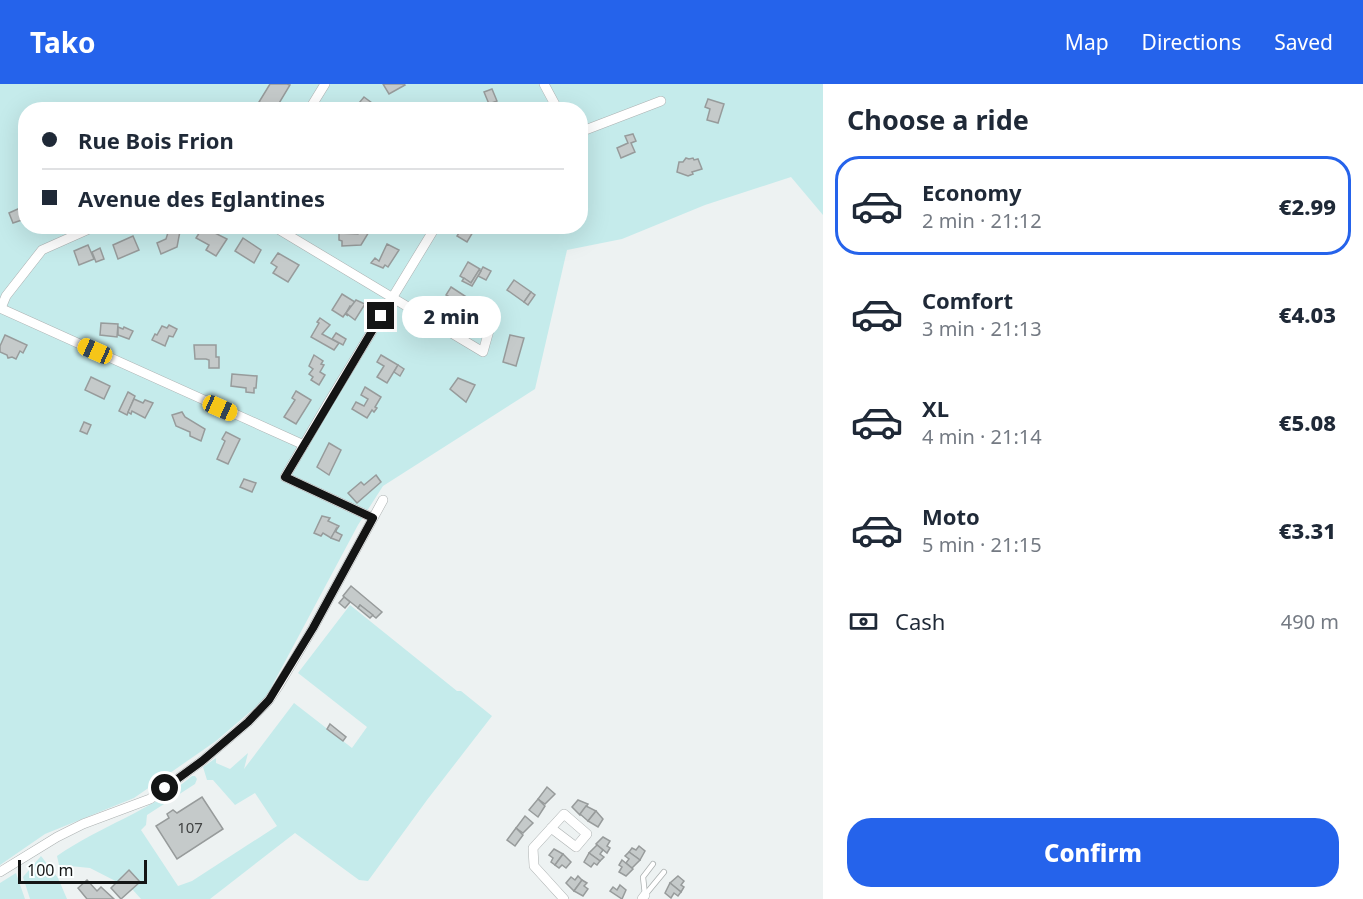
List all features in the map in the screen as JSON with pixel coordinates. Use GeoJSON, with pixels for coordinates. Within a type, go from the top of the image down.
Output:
{"type":"FeatureCollection","features":[{"type":"Feature","properties":{"kind":"street"},"geometry":{"type":"LineString","coordinates":[[314,102],[325,84]]}},
{"type":"Feature","properties":{"kind":"street"},"geometry":{"type":"LineString","coordinates":[[544,84],[554,102]]}},
{"type":"Feature","properties":{"kind":"street"},"geometry":{"type":"LineString","coordinates":[[588,129],[662,101]]}},
{"type":"Feature","properties":{"kind":"street"},"geometry":{"type":"LineString","coordinates":[[77,234],[48,246],[38,254],[6,296],[1,308],[304,445]]}},
{"type":"Feature","properties":{"kind":"street"},"geometry":{"type":"LineString","coordinates":[[286,234],[483,352],[490,327]]}},
{"type":"Feature","properties":{"kind":"street"},"geometry":{"type":"LineString","coordinates":[[373,518],[285,477],[431,234]]}},
{"type":"Feature","properties":{"kind":"street"},"geometry":{"type":"LineString","coordinates":[[0,872],[74,828],[150,799],[202,761],[248,722],[269,700],[279,685],[383,500]]}},
{"type":"Feature","properties":{"kind":"street"},"geometry":{"type":"LineString","coordinates":[[551,828],[576,847],[587,834],[564,814],[551,828],[533,848],[534,866],[564,899]]}},
{"type":"Feature","properties":{"kind":"lane"},"geometry":{"type":"LineString","coordinates":[[643,897],[643,877],[653,864]]}},
{"type":"Feature","properties":{"kind":"lane"},"geometry":{"type":"LineString","coordinates":[[643,897],[664,872]]}},
{"type":"Feature","properties":{"kind":"shaded area"},"geometry":{"type":"Polygon","coordinates":[[[0,84],[823,84],[823,215],[791,177],[705,205],[622,239],[567,250],[535,389],[383,486],[358,525],[265,699],[216,741],[134,798],[45,834],[0,865],[0,84]]]}},
{"type":"Feature","properties":{"kind":"shaded area"},"geometry":{"type":"Polygon","coordinates":[[[350,605],[457,691],[461,691],[492,716],[368,881],[359,880],[295,833],[210,899],[141,899],[133,890],[90,868],[59,865],[57,856],[73,845],[143,809],[192,776],[197,779],[195,784],[147,815],[146,825],[141,830],[178,886],[192,881],[277,826],[255,793],[235,805],[213,780],[207,780],[203,767],[216,758],[216,763],[230,769],[248,753],[244,769],[294,703],[352,748],[367,727],[298,673],[350,605]]]}},
{"type":"Feature","properties":{"kind":"shaded area"},"geometry":{"type":"Polygon","coordinates":[[[41,856],[58,878],[67,899],[30,899],[23,877],[41,856]]]}},
{"type":"Feature","properties":{"kind":"shaded area"},"geometry":{"type":"Polygon","coordinates":[[[16,873],[25,899],[0,899],[0,883],[16,873]]]}},
{"type":"Feature","properties":{"kind":"building"},"geometry":{"type":"Polygon","coordinates":[[[270,84],[290,85],[280,102],[259,102],[270,84]]]}},
{"type":"Feature","properties":{"kind":"building"},"geometry":{"type":"Polygon","coordinates":[[[383,84],[404,84],[405,85],[389,94],[383,84]]]}},
{"type":"Feature","properties":{"kind":"building"},"geometry":{"type":"Polygon","coordinates":[[[492,89],[497,101],[488,102],[484,92],[492,89]]]}},
{"type":"Feature","properties":{"kind":"building"},"geometry":{"type":"Polygon","coordinates":[[[364,97],[371,102],[360,102],[364,97]]]}},
{"type":"Feature","properties":{"kind":"building"},"geometry":{"type":"Polygon","coordinates":[[[708,99],[724,104],[718,123],[707,120],[710,109],[705,107],[708,99]]]}},
{"type":"Feature","properties":{"kind":"building"},"geometry":{"type":"Polygon","coordinates":[[[633,134],[636,141],[631,143],[635,152],[621,158],[617,148],[628,143],[625,136],[633,134]]]}},
{"type":"Feature","properties":{"kind":"building"},"geometry":{"type":"Polygon","coordinates":[[[686,158],[698,159],[702,169],[688,176],[677,172],[679,162],[683,162],[686,158]]]}},
{"type":"Feature","properties":{"kind":"building"},"geometry":{"type":"Polygon","coordinates":[[[18,209],[18,221],[13,223],[9,213],[18,209]]]}},
{"type":"Feature","properties":{"kind":"building"},"geometry":{"type":"Polygon","coordinates":[[[168,234],[179,234],[177,247],[161,254],[157,243],[166,239],[168,234]]]}},
{"type":"Feature","properties":{"kind":"building"},"geometry":{"type":"Polygon","coordinates":[[[199,234],[217,234],[227,239],[216,256],[206,250],[209,245],[196,238],[199,234]]]}},
{"type":"Feature","properties":{"kind":"building"},"geometry":{"type":"Polygon","coordinates":[[[339,234],[368,234],[361,245],[342,246],[342,241],[339,240],[339,234]]]}},
{"type":"Feature","properties":{"kind":"building"},"geometry":{"type":"Polygon","coordinates":[[[458,234],[472,234],[467,242],[457,236],[458,234]]]}},
{"type":"Feature","properties":{"kind":"building"},"geometry":{"type":"Polygon","coordinates":[[[133,236],[139,250],[118,259],[113,245],[133,236]]]}},
{"type":"Feature","properties":{"kind":"building"},"geometry":{"type":"Polygon","coordinates":[[[243,238],[261,250],[254,263],[235,251],[243,238]]]}},
{"type":"Feature","properties":{"kind":"building"},"geometry":{"type":"Polygon","coordinates":[[[387,244],[399,250],[388,267],[385,265],[383,268],[371,263],[375,258],[379,261],[387,244]]]}},
{"type":"Feature","properties":{"kind":"building"},"geometry":{"type":"Polygon","coordinates":[[[88,245],[94,259],[79,265],[74,251],[88,245]]]}},
{"type":"Feature","properties":{"kind":"building"},"geometry":{"type":"Polygon","coordinates":[[[100,248],[104,259],[96,262],[92,252],[100,248]]]}},
{"type":"Feature","properties":{"kind":"building"},"geometry":{"type":"Polygon","coordinates":[[[278,253],[299,265],[288,282],[273,273],[277,267],[271,263],[278,253]]]}},
{"type":"Feature","properties":{"kind":"building"},"geometry":{"type":"Polygon","coordinates":[[[468,262],[480,269],[471,283],[460,276],[468,262]]]}},
{"type":"Feature","properties":{"kind":"building"},"geometry":{"type":"Polygon","coordinates":[[[483,267],[491,271],[486,280],[478,276],[483,267]]]}},
{"type":"Feature","properties":{"kind":"building"},"geometry":{"type":"Polygon","coordinates":[[[479,270],[481,271],[472,286],[462,281],[464,278],[471,283],[479,270]]]}},
{"type":"Feature","properties":{"kind":"building"},"geometry":{"type":"Polygon","coordinates":[[[514,280],[531,292],[524,302],[507,290],[514,280]]]}},
{"type":"Feature","properties":{"kind":"building"},"geometry":{"type":"Polygon","coordinates":[[[451,287],[468,298],[457,317],[446,310],[453,299],[446,295],[451,287]]]}},
{"type":"Feature","properties":{"kind":"building"},"geometry":{"type":"Polygon","coordinates":[[[531,292],[535,295],[528,305],[524,302],[531,292]]]}},
{"type":"Feature","properties":{"kind":"building"},"geometry":{"type":"Polygon","coordinates":[[[342,294],[355,302],[346,313],[348,316],[345,314],[343,317],[332,310],[342,294]]]}},
{"type":"Feature","properties":{"kind":"building"},"geometry":{"type":"Polygon","coordinates":[[[356,300],[365,304],[355,320],[346,313],[356,300]]]}},
{"type":"Feature","properties":{"kind":"building"},"geometry":{"type":"Polygon","coordinates":[[[320,318],[330,325],[322,334],[339,343],[334,350],[311,337],[320,318]]]}},
{"type":"Feature","properties":{"kind":"building"},"geometry":{"type":"Polygon","coordinates":[[[101,323],[118,324],[117,337],[100,335],[101,323]]]}},
{"type":"Feature","properties":{"kind":"building"},"geometry":{"type":"Polygon","coordinates":[[[169,325],[177,329],[173,337],[169,336],[165,346],[152,340],[162,326],[167,328],[169,325]]]}},
{"type":"Feature","properties":{"kind":"building"},"geometry":{"type":"Polygon","coordinates":[[[118,327],[133,331],[129,339],[118,335],[118,327]]]}},
{"type":"Feature","properties":{"kind":"building"},"geometry":{"type":"Polygon","coordinates":[[[336,333],[346,339],[343,345],[332,339],[336,333]]]}},
{"type":"Feature","properties":{"kind":"building"},"geometry":{"type":"Polygon","coordinates":[[[5,335],[27,345],[16,359],[8,358],[0,352],[5,335]]]}},
{"type":"Feature","properties":{"kind":"building"},"geometry":{"type":"Polygon","coordinates":[[[510,335],[524,338],[516,366],[503,362],[510,335]]]}},
{"type":"Feature","properties":{"kind":"building"},"geometry":{"type":"Polygon","coordinates":[[[194,345],[216,345],[219,368],[209,368],[209,360],[195,359],[194,345]]]}},
{"type":"Feature","properties":{"kind":"building"},"geometry":{"type":"Polygon","coordinates":[[[314,355],[323,361],[321,364],[324,365],[320,372],[325,375],[319,385],[311,380],[313,377],[309,374],[313,369],[309,366],[314,355]]]}},
{"type":"Feature","properties":{"kind":"building"},"geometry":{"type":"Polygon","coordinates":[[[381,355],[398,365],[387,383],[377,377],[384,366],[377,362],[381,355]]]}},
{"type":"Feature","properties":{"kind":"building"},"geometry":{"type":"Polygon","coordinates":[[[398,365],[404,369],[400,376],[394,372],[398,365]]]}},
{"type":"Feature","properties":{"kind":"building"},"geometry":{"type":"Polygon","coordinates":[[[232,374],[257,376],[254,393],[246,392],[246,388],[231,386],[232,374]]]}},
{"type":"Feature","properties":{"kind":"building"},"geometry":{"type":"Polygon","coordinates":[[[91,377],[110,386],[104,399],[85,390],[91,377]]]}},
{"type":"Feature","properties":{"kind":"building"},"geometry":{"type":"Polygon","coordinates":[[[458,378],[475,385],[466,402],[450,389],[458,378]]]}},
{"type":"Feature","properties":{"kind":"building"},"geometry":{"type":"Polygon","coordinates":[[[365,387],[381,397],[375,407],[377,408],[374,412],[372,410],[367,418],[352,409],[356,402],[364,406],[368,399],[361,395],[365,387]]]}},
{"type":"Feature","properties":{"kind":"building"},"geometry":{"type":"Polygon","coordinates":[[[296,391],[311,400],[296,424],[284,417],[295,400],[292,398],[296,391]]]}},
{"type":"Feature","properties":{"kind":"building"},"geometry":{"type":"Polygon","coordinates":[[[128,392],[135,396],[127,415],[119,411],[128,392]]]}},
{"type":"Feature","properties":{"kind":"building"},"geometry":{"type":"Polygon","coordinates":[[[134,399],[143,403],[145,400],[153,403],[145,418],[132,411],[131,414],[128,412],[134,399]]]}},
{"type":"Feature","properties":{"kind":"building"},"geometry":{"type":"Polygon","coordinates":[[[182,412],[185,417],[205,429],[201,441],[190,436],[190,432],[176,426],[172,415],[182,412]]]}},
{"type":"Feature","properties":{"kind":"building"},"geometry":{"type":"Polygon","coordinates":[[[84,422],[91,425],[87,434],[80,431],[84,422]]]}},
{"type":"Feature","properties":{"kind":"building"},"geometry":{"type":"Polygon","coordinates":[[[226,432],[240,439],[228,464],[217,459],[225,441],[222,439],[226,432]]]}},
{"type":"Feature","properties":{"kind":"building"},"geometry":{"type":"Polygon","coordinates":[[[329,443],[341,450],[329,475],[317,467],[329,443]]]}},
{"type":"Feature","properties":{"kind":"building"},"geometry":{"type":"Polygon","coordinates":[[[376,475],[381,482],[357,503],[348,493],[361,482],[364,485],[376,475]]]}},
{"type":"Feature","properties":{"kind":"building"},"geometry":{"type":"Polygon","coordinates":[[[244,479],[256,483],[252,492],[240,487],[244,479]]]}},
{"type":"Feature","properties":{"kind":"building"},"geometry":{"type":"Polygon","coordinates":[[[322,516],[330,518],[328,521],[339,526],[331,538],[323,533],[321,536],[314,533],[322,516]]]}},
{"type":"Feature","properties":{"kind":"building"},"geometry":{"type":"Polygon","coordinates":[[[336,529],[336,532],[342,535],[339,541],[331,538],[336,529]]]}},
{"type":"Feature","properties":{"kind":"building"},"geometry":{"type":"Polygon","coordinates":[[[351,586],[382,612],[376,618],[360,605],[358,608],[343,596],[351,586]]]}},
{"type":"Feature","properties":{"kind":"building"},"geometry":{"type":"Polygon","coordinates":[[[344,597],[350,602],[345,608],[339,603],[344,597]]]}},
{"type":"Feature","properties":{"kind":"building"},"geometry":{"type":"Polygon","coordinates":[[[360,605],[373,615],[370,618],[358,608],[360,605]]]}},
{"type":"Feature","properties":{"kind":"building"},"geometry":{"type":"Polygon","coordinates":[[[330,724],[346,737],[343,741],[327,729],[330,724]]]}},
{"type":"Feature","properties":{"kind":"building"},"geometry":{"type":"Polygon","coordinates":[[[547,787],[555,794],[545,804],[538,799],[547,787]]]}},
{"type":"Feature","properties":{"kind":"building"},"geometry":{"type":"Polygon","coordinates":[[[202,797],[223,829],[177,859],[156,826],[169,818],[167,814],[173,810],[177,813],[202,797]]]}},
{"type":"Feature","properties":{"kind":"building"},"geometry":{"type":"Polygon","coordinates":[[[538,799],[545,806],[538,817],[529,810],[538,799]]]}},
{"type":"Feature","properties":{"kind":"building"},"geometry":{"type":"Polygon","coordinates":[[[578,800],[588,804],[580,815],[572,807],[578,800]]]}},
{"type":"Feature","properties":{"kind":"building"},"geometry":{"type":"Polygon","coordinates":[[[586,806],[596,811],[588,821],[580,814],[586,806]]]}},
{"type":"Feature","properties":{"kind":"building"},"geometry":{"type":"Polygon","coordinates":[[[596,811],[603,819],[598,827],[588,821],[596,811]]]}},
{"type":"Feature","properties":{"kind":"building"},"geometry":{"type":"Polygon","coordinates":[[[525,816],[533,823],[523,833],[516,828],[525,816]]]}},
{"type":"Feature","properties":{"kind":"building"},"geometry":{"type":"Polygon","coordinates":[[[516,828],[523,835],[515,846],[507,840],[516,828]]]}},
{"type":"Feature","properties":{"kind":"building"},"geometry":{"type":"Polygon","coordinates":[[[603,837],[610,841],[607,853],[596,844],[603,837]]]}},
{"type":"Feature","properties":{"kind":"building"},"geometry":{"type":"Polygon","coordinates":[[[597,845],[603,850],[600,854],[604,857],[600,861],[589,853],[597,845]]]}},
{"type":"Feature","properties":{"kind":"building"},"geometry":{"type":"Polygon","coordinates":[[[639,846],[645,851],[640,860],[629,852],[632,848],[636,850],[639,846]]]}},
{"type":"Feature","properties":{"kind":"building"},"geometry":{"type":"Polygon","coordinates":[[[554,849],[563,854],[555,865],[551,862],[553,858],[549,855],[554,849]]]}},
{"type":"Feature","properties":{"kind":"building"},"geometry":{"type":"Polygon","coordinates":[[[629,852],[640,860],[632,868],[626,863],[629,859],[625,856],[629,852]]]}},
{"type":"Feature","properties":{"kind":"building"},"geometry":{"type":"Polygon","coordinates":[[[589,853],[600,861],[597,865],[594,863],[591,867],[584,862],[589,853]]]}},
{"type":"Feature","properties":{"kind":"building"},"geometry":{"type":"Polygon","coordinates":[[[563,854],[571,862],[566,868],[562,865],[559,868],[555,865],[563,854]]]}},
{"type":"Feature","properties":{"kind":"building"},"geometry":{"type":"Polygon","coordinates":[[[622,860],[633,869],[626,876],[619,872],[622,860]]]}},
{"type":"Feature","properties":{"kind":"building"},"geometry":{"type":"Polygon","coordinates":[[[129,870],[140,882],[121,899],[111,888],[129,870]]]}},
{"type":"Feature","properties":{"kind":"building"},"geometry":{"type":"Polygon","coordinates":[[[578,876],[582,880],[574,891],[566,883],[571,877],[575,880],[578,876]]]}},
{"type":"Feature","properties":{"kind":"building"},"geometry":{"type":"Polygon","coordinates":[[[678,876],[684,881],[681,885],[684,887],[681,892],[670,883],[678,876]]]}},
{"type":"Feature","properties":{"kind":"building"},"geometry":{"type":"Polygon","coordinates":[[[87,880],[97,891],[101,887],[114,899],[87,899],[78,888],[87,880]]]}},
{"type":"Feature","properties":{"kind":"building"},"geometry":{"type":"Polygon","coordinates":[[[582,880],[587,883],[584,886],[588,889],[583,896],[574,891],[582,880]]]}},
{"type":"Feature","properties":{"kind":"building"},"geometry":{"type":"Polygon","coordinates":[[[670,883],[681,892],[678,896],[674,893],[671,898],[665,893],[670,883]]]}},
{"type":"Feature","properties":{"kind":"building"},"geometry":{"type":"Polygon","coordinates":[[[620,885],[626,890],[622,899],[610,891],[613,887],[617,890],[620,885]]]}},
{"type":"Feature","properties":{"kind":"route"},"geometry":{"type":"LineString","coordinates":[[165,788],[202,761],[248,722],[269,700],[313,628],[373,518],[285,477],[381,316]]}}]}
